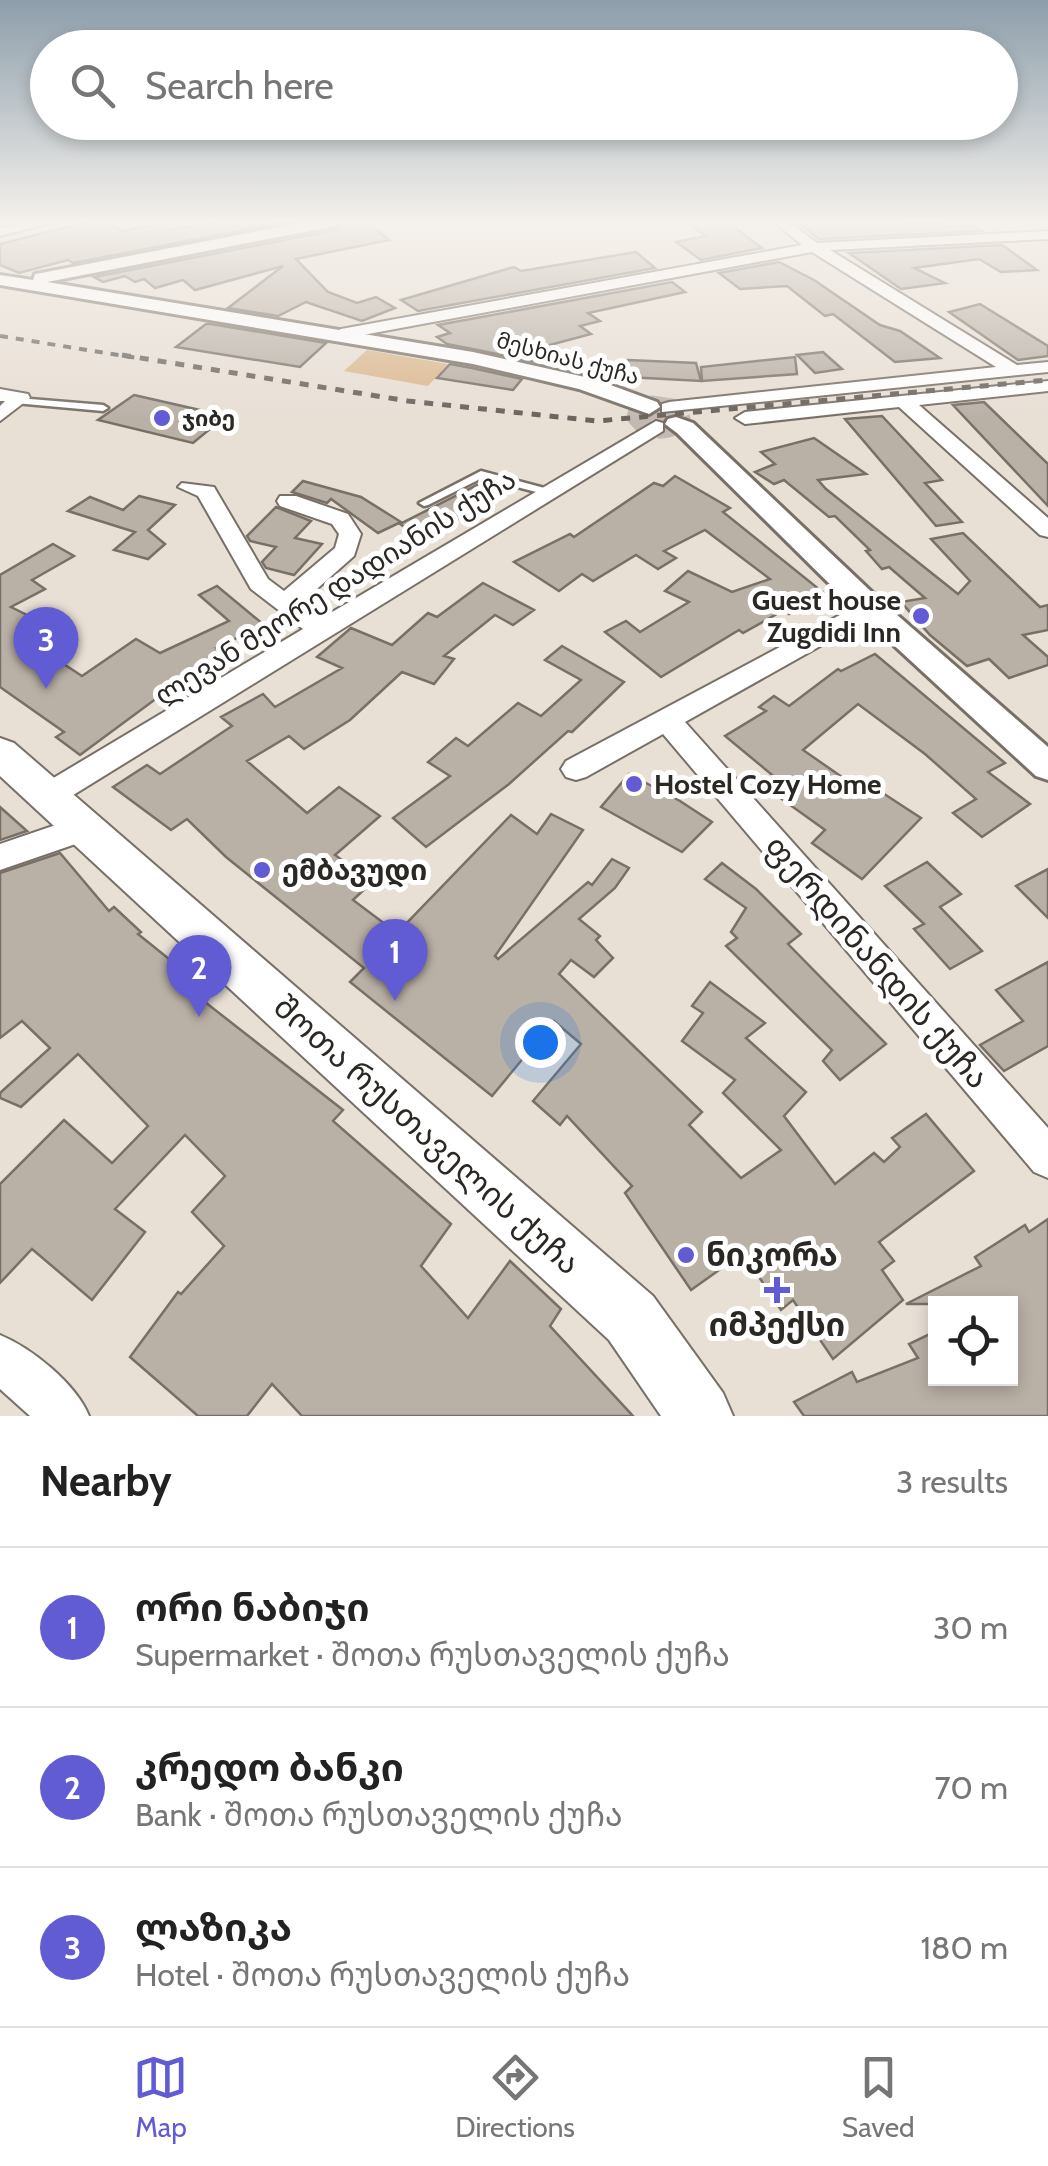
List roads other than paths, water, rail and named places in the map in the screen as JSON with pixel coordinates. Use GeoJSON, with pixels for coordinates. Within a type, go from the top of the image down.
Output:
{"type":"FeatureCollection","features":[{"type":"Feature","properties":{"kind":"main road","name":"შოთა რუსთაველის ქუჩა"},"geometry":{"type":"LineString","coordinates":[[0,752],[631,1318],[700,1416]]}},
{"type":"Feature","properties":{"kind":"street","name":"მესხიას ქუჩა"},"geometry":{"type":"LineString","coordinates":[[46,287],[341,334],[586,384],[666,417]]}},
{"type":"Feature","properties":{"kind":"street"},"geometry":{"type":"LineString","coordinates":[[341,334],[593,287]]}},
{"type":"Feature","properties":{"kind":"street"},"geometry":{"type":"LineString","coordinates":[[880,287],[1012,369]]}},
{"type":"Feature","properties":{"kind":"street","name":"ლევან მეორე დადიანის ქუჩა"},"geometry":{"type":"LineString","coordinates":[[0,857],[320,629],[666,417],[1012,369],[1046,382]]}},
{"type":"Feature","properties":{"kind":"street","name":"ლევან მეორე დადიანის ქუჩა"},"geometry":{"type":"LineString","coordinates":[[666,417],[693,423],[904,402],[1046,382]]}},
{"type":"Feature","properties":{"kind":"street"},"geometry":{"type":"LineString","coordinates":[[0,415],[9,398]]}},
{"type":"Feature","properties":{"kind":"street"},"geometry":{"type":"LineString","coordinates":[[904,402],[1048,530]]}},
{"type":"Feature","properties":{"kind":"street"},"geometry":{"type":"LineString","coordinates":[[666,417],[685,428],[870,607],[1048,767]]}},
{"type":"Feature","properties":{"kind":"street"},"geometry":{"type":"LineString","coordinates":[[189,488],[206,492],[259,584],[320,629]]}},
{"type":"Feature","properties":{"kind":"street"},"geometry":{"type":"LineString","coordinates":[[285,602],[346,552],[350,534],[340,518],[288,501]]}},
{"type":"Feature","properties":{"kind":"street"},"geometry":{"type":"LineString","coordinates":[[576,769],[870,607]]}},
{"type":"Feature","properties":{"kind":"street","name":"ფერდინანდის ქუჩა"},"geometry":{"type":"LineString","coordinates":[[667,720],[1048,1158]]}},
{"type":"Feature","properties":{"kind":"street"},"geometry":{"type":"LineString","coordinates":[[0,1358],[65,1416]]}},
{"type":"Feature","properties":{"kind":"lane"},"geometry":{"type":"LineString","coordinates":[[9,398],[103,408]]}},
{"type":"Feature","properties":{"kind":"lane"},"geometry":{"type":"LineString","coordinates":[[424,503],[481,474],[548,492]]}},
{"type":"Feature","properties":{"kind":"tunnel"},"geometry":{"type":"LineString","coordinates":[[649,407],[675,411],[679,421],[663,427],[648,424],[639,416],[649,407]]}},
{"type":"Feature","properties":{"kind":"railway"},"geometry":{"type":"LineString","coordinates":[[0,336],[137,358]]}},
{"type":"Feature","properties":{"kind":"railway"},"geometry":{"type":"LineString","coordinates":[[122,355],[408,401],[597,421],[1048,380]]}},
{"type":"Feature","properties":{"kind":"place","name":"ჯიბე"},"geometry":{"type":"Point","coordinates":[162,418]}},
{"type":"Feature","properties":{"kind":"place","name":"Guest house Zugdidi Inn"},"geometry":{"type":"Point","coordinates":[921,616]}},
{"type":"Feature","properties":{"kind":"place","name":"ლაზიკა"},"geometry":{"type":"Point","coordinates":[46,689]}},
{"type":"Feature","properties":{"kind":"place","name":"Hostel Cozy Home"},"geometry":{"type":"Point","coordinates":[634,784]}},
{"type":"Feature","properties":{"kind":"place","name":"ემბავუდი"},"geometry":{"type":"Point","coordinates":[262,870]}},
{"type":"Feature","properties":{"kind":"place","name":"ორი ნაბიჯი"},"geometry":{"type":"Point","coordinates":[395,1001]}},
{"type":"Feature","properties":{"kind":"place","name":"კრედო ბანკი"},"geometry":{"type":"Point","coordinates":[199,1017]}},
{"type":"Feature","properties":{"kind":"place","name":"ნიკორა"},"geometry":{"type":"Point","coordinates":[686,1255]}},
{"type":"Feature","properties":{"kind":"place","name":"იმპექსი"},"geometry":{"type":"Point","coordinates":[777,1290]}}]}
